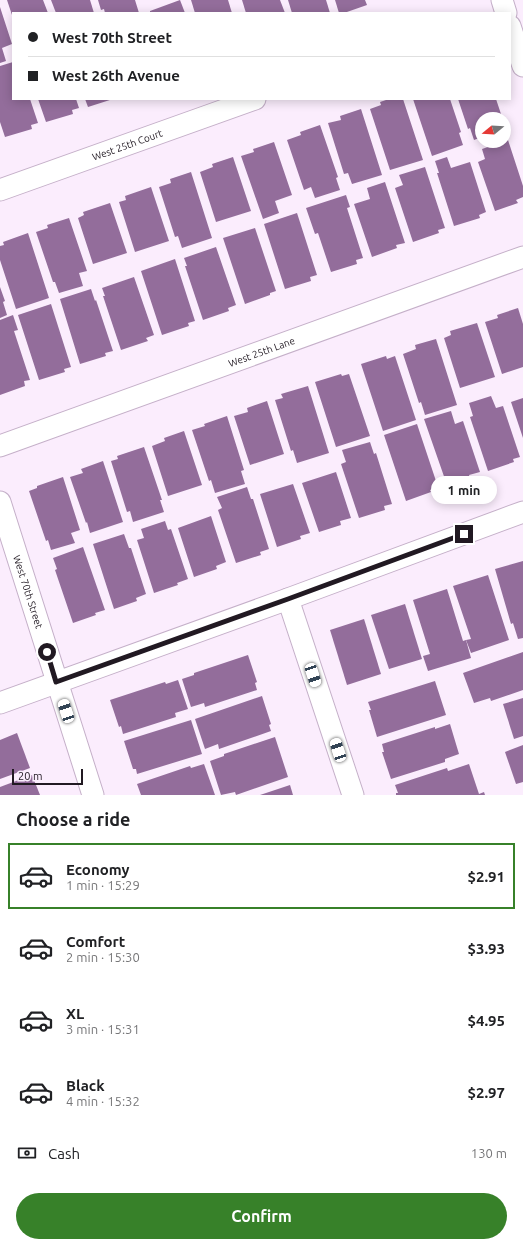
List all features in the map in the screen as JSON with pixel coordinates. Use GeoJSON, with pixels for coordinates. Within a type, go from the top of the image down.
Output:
{"type":"FeatureCollection","features":[{"type":"Feature","properties":{"kind":"street"},"geometry":{"type":"LineString","coordinates":[[511,32],[523,66]]}},
{"type":"Feature","properties":{"kind":"street","name":"West 25th Court"},"geometry":{"type":"LineString","coordinates":[[0,190],[252,100]]}},
{"type":"Feature","properties":{"kind":"street","name":"West 25th Lane"},"geometry":{"type":"LineString","coordinates":[[0,446],[523,257]]}},
{"type":"Feature","properties":{"kind":"street","name":"West 70th Street"},"geometry":{"type":"LineString","coordinates":[[0,502],[93,795]]}},
{"type":"Feature","properties":{"kind":"street"},"geometry":{"type":"LineString","coordinates":[[0,702],[288,599],[523,512]]}},
{"type":"Feature","properties":{"kind":"street"},"geometry":{"type":"LineString","coordinates":[[288,599],[353,795]]}},
{"type":"Feature","properties":{"kind":"building"},"geometry":{"type":"Polygon","coordinates":[[[7,0],[43,0],[48,12],[12,12],[12,15],[7,0]]]}},
{"type":"Feature","properties":{"kind":"building"},"geometry":{"type":"Polygon","coordinates":[[[51,0],[90,0],[94,12],[56,12],[51,0]]]}},
{"type":"Feature","properties":{"kind":"building"},"geometry":{"type":"Polygon","coordinates":[[[98,0],[135,0],[139,12],[105,12],[104,9],[101,10],[98,0]]]}},
{"type":"Feature","properties":{"kind":"building"},"geometry":{"type":"Polygon","coordinates":[[[180,0],[185,12],[150,12],[180,0]]]}},
{"type":"Feature","properties":{"kind":"building"},"geometry":{"type":"Polygon","coordinates":[[[191,0],[228,0],[232,12],[195,12],[191,0]]]}},
{"type":"Feature","properties":{"kind":"building"},"geometry":{"type":"Polygon","coordinates":[[[242,0],[280,0],[285,12],[246,12],[242,0]]]}},
{"type":"Feature","properties":{"kind":"building"},"geometry":{"type":"Polygon","coordinates":[[[288,0],[326,0],[330,12],[292,12],[288,0]]]}},
{"type":"Feature","properties":{"kind":"building"},"geometry":{"type":"Polygon","coordinates":[[[335,0],[365,0],[367,5],[347,12],[339,12],[335,0]]]}},
{"type":"Feature","properties":{"kind":"building"},"geometry":{"type":"Polygon","coordinates":[[[0,7],[12,44],[2,48],[6,61],[0,63],[0,7]]]}},
{"type":"Feature","properties":{"kind":"building"},"geometry":{"type":"Polygon","coordinates":[[[12,62],[12,100],[30,100],[38,123],[31,125],[32,129],[5,137],[0,122],[0,66],[12,62]]]}},
{"type":"Feature","properties":{"kind":"building"},"geometry":{"type":"Polygon","coordinates":[[[38,100],[76,100],[79,108],[72,110],[73,114],[46,122],[38,100]]]}},
{"type":"Feature","properties":{"kind":"building"},"geometry":{"type":"Polygon","coordinates":[[[85,100],[110,100],[88,107],[85,100]]]}},
{"type":"Feature","properties":{"kind":"building"},"geometry":{"type":"Polygon","coordinates":[[[386,100],[403,100],[423,160],[390,170],[370,109],[381,105],[380,102],[386,100]]]}},
{"type":"Feature","properties":{"kind":"building"},"geometry":{"type":"Polygon","coordinates":[[[413,100],[450,100],[461,132],[459,133],[463,145],[432,156],[413,100]]]}},
{"type":"Feature","properties":{"kind":"building"},"geometry":{"type":"Polygon","coordinates":[[[458,100],[496,100],[500,112],[475,112],[475,140],[470,128],[468,129],[458,100]]]}},
{"type":"Feature","properties":{"kind":"building"},"geometry":{"type":"Polygon","coordinates":[[[361,109],[382,175],[352,184],[348,173],[344,174],[328,123],[341,120],[340,116],[361,109]]]}},
{"type":"Feature","properties":{"kind":"building"},"geometry":{"type":"Polygon","coordinates":[[[320,125],[338,177],[336,178],[340,190],[315,198],[311,187],[304,190],[287,140],[301,135],[300,132],[320,125]]]}},
{"type":"Feature","properties":{"kind":"building"},"geometry":{"type":"Polygon","coordinates":[[[274,142],[292,195],[275,201],[279,213],[263,219],[241,156],[254,152],[253,149],[274,142]]]}},
{"type":"Feature","properties":{"kind":"building"},"geometry":{"type":"Polygon","coordinates":[[[511,148],[523,186],[523,197],[516,200],[518,203],[495,211],[478,162],[485,159],[482,149],[511,148]]]}},
{"type":"Feature","properties":{"kind":"building"},"geometry":{"type":"Polygon","coordinates":[[[233,157],[251,211],[216,222],[200,172],[213,167],[212,164],[233,157]]]}},
{"type":"Feature","properties":{"kind":"building"},"geometry":{"type":"Polygon","coordinates":[[[447,157],[451,168],[470,162],[486,212],[479,215],[480,218],[454,226],[437,173],[439,173],[435,161],[447,157]]]}},
{"type":"Feature","properties":{"kind":"building"},"geometry":{"type":"Polygon","coordinates":[[[425,167],[445,228],[438,230],[439,233],[413,242],[395,188],[403,185],[399,175],[425,167]]]}},
{"type":"Feature","properties":{"kind":"building"},"geometry":{"type":"Polygon","coordinates":[[[191,172],[212,238],[182,248],[178,236],[175,237],[159,187],[171,183],[170,179],[191,172]]]}},
{"type":"Feature","properties":{"kind":"building"},"geometry":{"type":"Polygon","coordinates":[[[385,182],[405,243],[396,245],[397,248],[372,257],[354,204],[370,199],[367,188],[385,182]]]}},
{"type":"Feature","properties":{"kind":"building"},"geometry":{"type":"Polygon","coordinates":[[[151,187],[169,241],[135,252],[119,202],[126,200],[125,196],[151,187]]]}},
{"type":"Feature","properties":{"kind":"building"},"geometry":{"type":"Polygon","coordinates":[[[346,195],[350,207],[347,208],[363,258],[356,260],[357,264],[331,272],[318,233],[315,234],[306,208],[346,195]]]}},
{"type":"Feature","properties":{"kind":"building"},"geometry":{"type":"Polygon","coordinates":[[[110,203],[127,253],[93,264],[78,218],[84,215],[83,212],[110,203]]]}},
{"type":"Feature","properties":{"kind":"building"},"geometry":{"type":"Polygon","coordinates":[[[297,213],[317,275],[310,277],[311,281],[285,289],[264,224],[297,213]]]}},
{"type":"Feature","properties":{"kind":"building"},"geometry":{"type":"Polygon","coordinates":[[[69,218],[87,271],[79,273],[83,286],[59,293],[55,282],[53,282],[36,232],[48,228],[47,225],[69,218]]]}},
{"type":"Feature","properties":{"kind":"building"},"geometry":{"type":"Polygon","coordinates":[[[255,228],[276,291],[270,293],[270,295],[245,304],[223,238],[255,228]]]}},
{"type":"Feature","properties":{"kind":"building"},"geometry":{"type":"Polygon","coordinates":[[[28,233],[49,298],[16,309],[0,260],[0,246],[4,245],[3,242],[28,233]]]}},
{"type":"Feature","properties":{"kind":"building"},"geometry":{"type":"Polygon","coordinates":[[[216,247],[236,305],[228,308],[229,311],[203,320],[185,266],[187,266],[184,258],[216,247]]]}},
{"type":"Feature","properties":{"kind":"building"},"geometry":{"type":"Polygon","coordinates":[[[175,259],[195,321],[188,323],[189,326],[162,335],[141,271],[175,259]]]}},
{"type":"Feature","properties":{"kind":"building"},"geometry":{"type":"Polygon","coordinates":[[[134,277],[154,335],[146,338],[148,341],[121,350],[103,296],[105,296],[102,288],[134,277]]]}},
{"type":"Feature","properties":{"kind":"building"},"geometry":{"type":"Polygon","coordinates":[[[0,287],[5,301],[3,302],[7,315],[0,318],[0,287]]]}},
{"type":"Feature","properties":{"kind":"building"},"geometry":{"type":"Polygon","coordinates":[[[91,289],[113,351],[105,353],[106,356],[80,364],[60,299],[91,289]]]}},
{"type":"Feature","properties":{"kind":"building"},"geometry":{"type":"Polygon","coordinates":[[[51,304],[71,367],[64,369],[65,372],[39,380],[18,315],[51,304]]]}},
{"type":"Feature","properties":{"kind":"building"},"geometry":{"type":"Polygon","coordinates":[[[518,308],[523,324],[523,367],[502,374],[485,322],[498,318],[497,315],[518,308]]]}},
{"type":"Feature","properties":{"kind":"building"},"geometry":{"type":"Polygon","coordinates":[[[13,315],[18,330],[14,331],[30,380],[24,381],[25,386],[0,395],[0,320],[13,315]]]}},
{"type":"Feature","properties":{"kind":"building"},"geometry":{"type":"Polygon","coordinates":[[[477,323],[495,377],[460,388],[444,338],[451,335],[450,331],[477,323]]]}},
{"type":"Feature","properties":{"kind":"building"},"geometry":{"type":"Polygon","coordinates":[[[436,339],[457,405],[425,415],[421,402],[419,403],[403,354],[416,349],[415,345],[436,339]]]}},
{"type":"Feature","properties":{"kind":"building"},"geometry":{"type":"Polygon","coordinates":[[[386,356],[387,359],[395,356],[416,420],[383,431],[361,364],[386,356]]]}},
{"type":"Feature","properties":{"kind":"building"},"geometry":{"type":"Polygon","coordinates":[[[341,374],[342,376],[349,374],[370,436],[336,447],[315,382],[341,374]]]}},
{"type":"Feature","properties":{"kind":"building"},"geometry":{"type":"Polygon","coordinates":[[[308,386],[329,453],[297,463],[293,450],[291,451],[275,400],[283,398],[281,394],[308,386]]]}},
{"type":"Feature","properties":{"kind":"building"},"geometry":{"type":"Polygon","coordinates":[[[491,396],[496,408],[503,406],[520,457],[513,459],[514,462],[488,471],[470,417],[473,416],[469,403],[491,396]]]}},
{"type":"Feature","properties":{"kind":"building"},"geometry":{"type":"Polygon","coordinates":[[[523,398],[523,438],[511,402],[523,398]]]}},
{"type":"Feature","properties":{"kind":"building"},"geometry":{"type":"Polygon","coordinates":[[[267,401],[284,454],[250,465],[234,416],[248,412],[247,408],[267,401]]]}},
{"type":"Feature","properties":{"kind":"building"},"geometry":{"type":"Polygon","coordinates":[[[451,411],[455,424],[463,421],[480,472],[469,475],[470,478],[447,485],[424,419],[451,411]]]}},
{"type":"Feature","properties":{"kind":"building"},"geometry":{"type":"Polygon","coordinates":[[[227,416],[244,470],[241,471],[245,484],[215,493],[211,480],[209,481],[192,430],[227,416]]]}},
{"type":"Feature","properties":{"kind":"building"},"geometry":{"type":"Polygon","coordinates":[[[417,424],[438,487],[430,490],[431,492],[406,501],[384,435],[417,424]]]}},
{"type":"Feature","properties":{"kind":"building"},"geometry":{"type":"Polygon","coordinates":[[[184,431],[202,485],[168,496],[152,446],[165,441],[164,438],[184,431]]]}},
{"type":"Feature","properties":{"kind":"building"},"geometry":{"type":"Polygon","coordinates":[[[370,442],[374,454],[376,453],[392,504],[384,506],[385,510],[359,518],[341,464],[346,462],[342,450],[370,442]]]}},
{"type":"Feature","properties":{"kind":"building"},"geometry":{"type":"Polygon","coordinates":[[[144,447],[162,500],[160,500],[164,512],[133,522],[130,511],[127,512],[111,461],[118,459],[117,456],[144,447]]]}},
{"type":"Feature","properties":{"kind":"building"},"geometry":{"type":"Polygon","coordinates":[[[103,461],[123,522],[90,533],[70,477],[83,473],[81,469],[103,461]]]}},
{"type":"Feature","properties":{"kind":"building"},"geometry":{"type":"Polygon","coordinates":[[[336,472],[351,518],[340,521],[341,525],[319,532],[302,483],[336,472]]]}},
{"type":"Feature","properties":{"kind":"building"},"geometry":{"type":"Polygon","coordinates":[[[63,477],[80,530],[71,533],[75,543],[51,550],[48,540],[46,541],[29,491],[37,488],[37,486],[63,477]]]}},
{"type":"Feature","properties":{"kind":"building"},"geometry":{"type":"Polygon","coordinates":[[[293,484],[310,533],[300,536],[301,539],[277,547],[260,494],[293,484]]]}},
{"type":"Feature","properties":{"kind":"building"},"geometry":{"type":"Polygon","coordinates":[[[247,487],[251,499],[253,499],[269,549],[260,552],[261,555],[236,563],[218,510],[222,508],[217,497],[247,487]]]}},
{"type":"Feature","properties":{"kind":"building"},"geometry":{"type":"Polygon","coordinates":[[[211,516],[226,562],[216,566],[217,569],[194,577],[178,528],[211,516]]]}},
{"type":"Feature","properties":{"kind":"building"},"geometry":{"type":"Polygon","coordinates":[[[165,521],[168,530],[171,529],[188,579],[177,583],[178,585],[154,593],[137,540],[144,538],[141,529],[165,521]]]}},
{"type":"Feature","properties":{"kind":"building"},"geometry":{"type":"Polygon","coordinates":[[[124,534],[129,548],[131,548],[146,594],[136,598],[137,601],[114,609],[93,544],[124,534]]]}},
{"type":"Feature","properties":{"kind":"building"},"geometry":{"type":"Polygon","coordinates":[[[83,547],[105,610],[95,613],[96,615],[73,623],[55,570],[57,569],[53,558],[83,547]]]}},
{"type":"Feature","properties":{"kind":"building"},"geometry":{"type":"Polygon","coordinates":[[[523,561],[523,638],[518,639],[513,623],[511,624],[495,569],[523,561]]]}},
{"type":"Feature","properties":{"kind":"building"},"geometry":{"type":"Polygon","coordinates":[[[488,575],[509,640],[471,653],[466,640],[471,639],[453,586],[488,575]]]}},
{"type":"Feature","properties":{"kind":"building"},"geometry":{"type":"Polygon","coordinates":[[[447,589],[463,641],[466,640],[471,658],[428,671],[423,656],[430,654],[413,600],[447,589]]]}},
{"type":"Feature","properties":{"kind":"building"},"geometry":{"type":"Polygon","coordinates":[[[405,604],[422,659],[389,669],[371,615],[405,604]]]}},
{"type":"Feature","properties":{"kind":"building"},"geometry":{"type":"Polygon","coordinates":[[[364,619],[381,674],[347,685],[330,630],[364,619]]]}},
{"type":"Feature","properties":{"kind":"building"},"geometry":{"type":"Polygon","coordinates":[[[523,652],[523,690],[491,701],[490,698],[474,703],[463,673],[523,652]]]}},
{"type":"Feature","properties":{"kind":"building"},"geometry":{"type":"Polygon","coordinates":[[[248,655],[257,682],[255,683],[257,690],[205,707],[204,703],[191,707],[182,679],[194,675],[194,673],[248,655]]]}},
{"type":"Feature","properties":{"kind":"building"},"geometry":{"type":"Polygon","coordinates":[[[178,680],[188,709],[175,713],[176,717],[123,734],[121,726],[119,727],[110,700],[165,682],[166,684],[178,680]]]}},
{"type":"Feature","properties":{"kind":"building"},"geometry":{"type":"Polygon","coordinates":[[[435,681],[446,715],[377,737],[368,702],[435,681]]]}},
{"type":"Feature","properties":{"kind":"building"},"geometry":{"type":"Polygon","coordinates":[[[262,696],[271,724],[269,725],[271,731],[219,749],[218,744],[205,749],[195,719],[262,696]]]}},
{"type":"Feature","properties":{"kind":"building"},"geometry":{"type":"Polygon","coordinates":[[[523,698],[523,736],[514,739],[503,704],[523,698]]]}},
{"type":"Feature","properties":{"kind":"building"},"geometry":{"type":"Polygon","coordinates":[[[191,720],[202,754],[137,774],[136,769],[133,769],[124,741],[191,720]]]}},
{"type":"Feature","properties":{"kind":"building"},"geometry":{"type":"Polygon","coordinates":[[[450,724],[459,754],[445,759],[445,762],[391,779],[382,752],[384,752],[382,744],[435,727],[435,729],[450,724]]]}},
{"type":"Feature","properties":{"kind":"building"},"geometry":{"type":"Polygon","coordinates":[[[17,733],[30,768],[0,779],[0,740],[17,733]]]}},
{"type":"Feature","properties":{"kind":"building"},"geometry":{"type":"Polygon","coordinates":[[[275,737],[288,777],[236,795],[235,792],[221,795],[210,761],[224,756],[224,754],[275,737]]]}},
{"type":"Feature","properties":{"kind":"building"},"geometry":{"type":"Polygon","coordinates":[[[523,745],[523,782],[516,784],[505,752],[523,745]]]}},
{"type":"Feature","properties":{"kind":"building"},"geometry":{"type":"Polygon","coordinates":[[[204,764],[215,795],[141,795],[137,784],[190,766],[191,768],[204,764]]]}},
{"type":"Feature","properties":{"kind":"building"},"geometry":{"type":"Polygon","coordinates":[[[469,764],[479,794],[484,792],[485,795],[396,795],[396,793],[398,793],[395,785],[447,768],[448,771],[469,764]]]}},
{"type":"Feature","properties":{"kind":"building"},"geometry":{"type":"Polygon","coordinates":[[[32,775],[40,795],[0,795],[0,787],[32,775]]]}},
{"type":"Feature","properties":{"kind":"building"},"geometry":{"type":"Polygon","coordinates":[[[290,785],[293,795],[260,795],[290,785]]]}},
{"type":"Feature","properties":{"kind":"route"},"geometry":{"type":"LineString","coordinates":[[47,652],[56,682],[464,534]]}}]}
